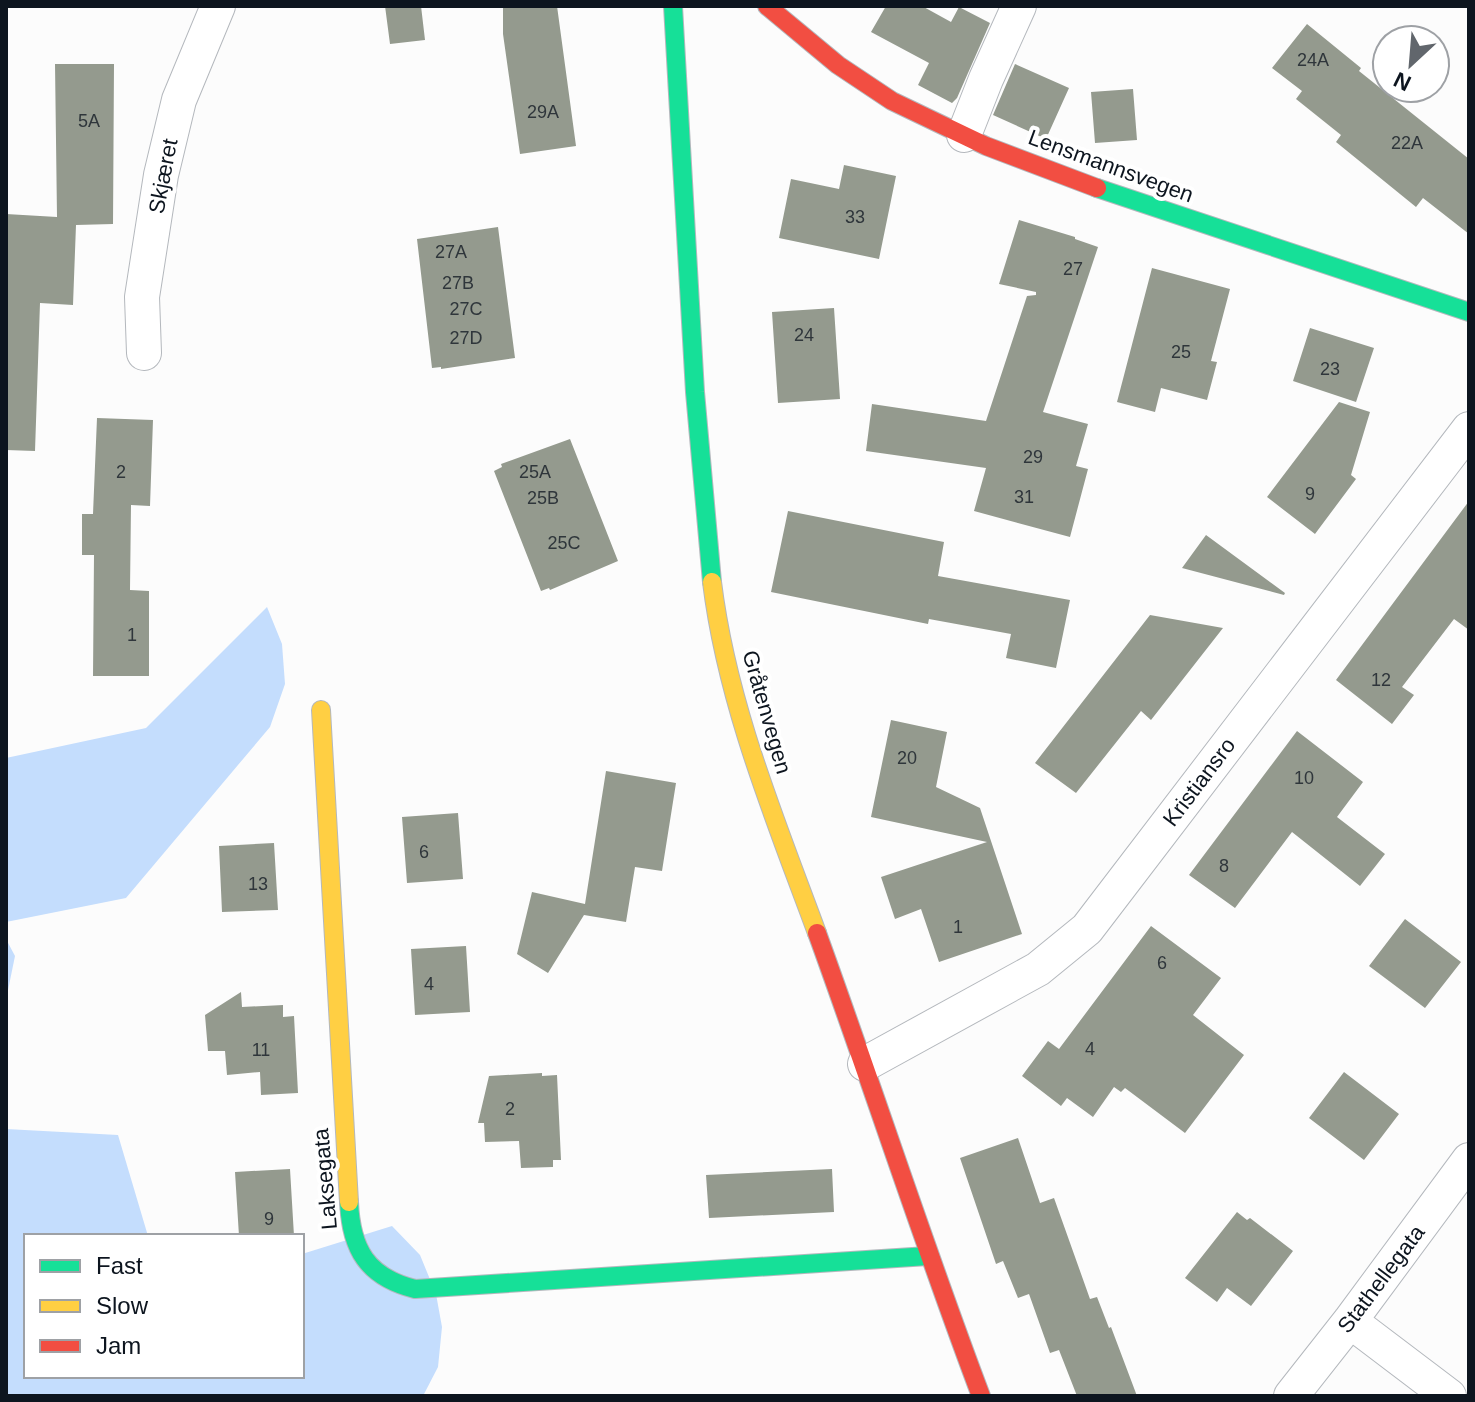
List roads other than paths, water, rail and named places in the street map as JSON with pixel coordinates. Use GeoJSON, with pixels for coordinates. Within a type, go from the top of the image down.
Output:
{"type":"FeatureCollection","features":[{"type":"Feature","properties":{"kind":"street","name":"Skjæret"},"geometry":{"type":"LineString","coordinates":[[144,353],[142,297],[161,175],[179,100],[218,6]]}},
{"type":"Feature","properties":{"kind":"street","name":"Gråtenvegen"},"geometry":{"type":"LineString","coordinates":[[673,6],[695,392],[715,603],[731,681],[756,767],[865,1064],[928,1256],[981,1396]]}},
{"type":"Feature","properties":{"kind":"street","name":"Lensmannsvegen"},"geometry":{"type":"LineString","coordinates":[[767,6],[782,14],[816,48],[861,83],[903,108],[964,135],[1043,169],[1213,229],[1469,312]]}},
{"type":"Feature","properties":{"kind":"street"},"geometry":{"type":"LineString","coordinates":[[964,135],[1019,6]]}},
{"type":"Feature","properties":{"kind":"street","name":"Kristiansro"},"geometry":{"type":"LineString","coordinates":[[865,1064],[1038,969],[1087,929],[1469,429]]}},
{"type":"Feature","properties":{"kind":"street","name":"Laksegata"},"geometry":{"type":"LineString","coordinates":[[321,710],[350,1223],[357,1248],[372,1269],[391,1284],[415,1289],[928,1256]]}},
{"type":"Feature","properties":{"kind":"street","name":"Stathellegata"},"geometry":{"type":"LineString","coordinates":[[1291,1396],[1469,1160]]}},
{"type":"Feature","properties":{"kind":"street"},"geometry":{"type":"LineString","coordinates":[[1350,1321],[1449,1396]]}}]}
